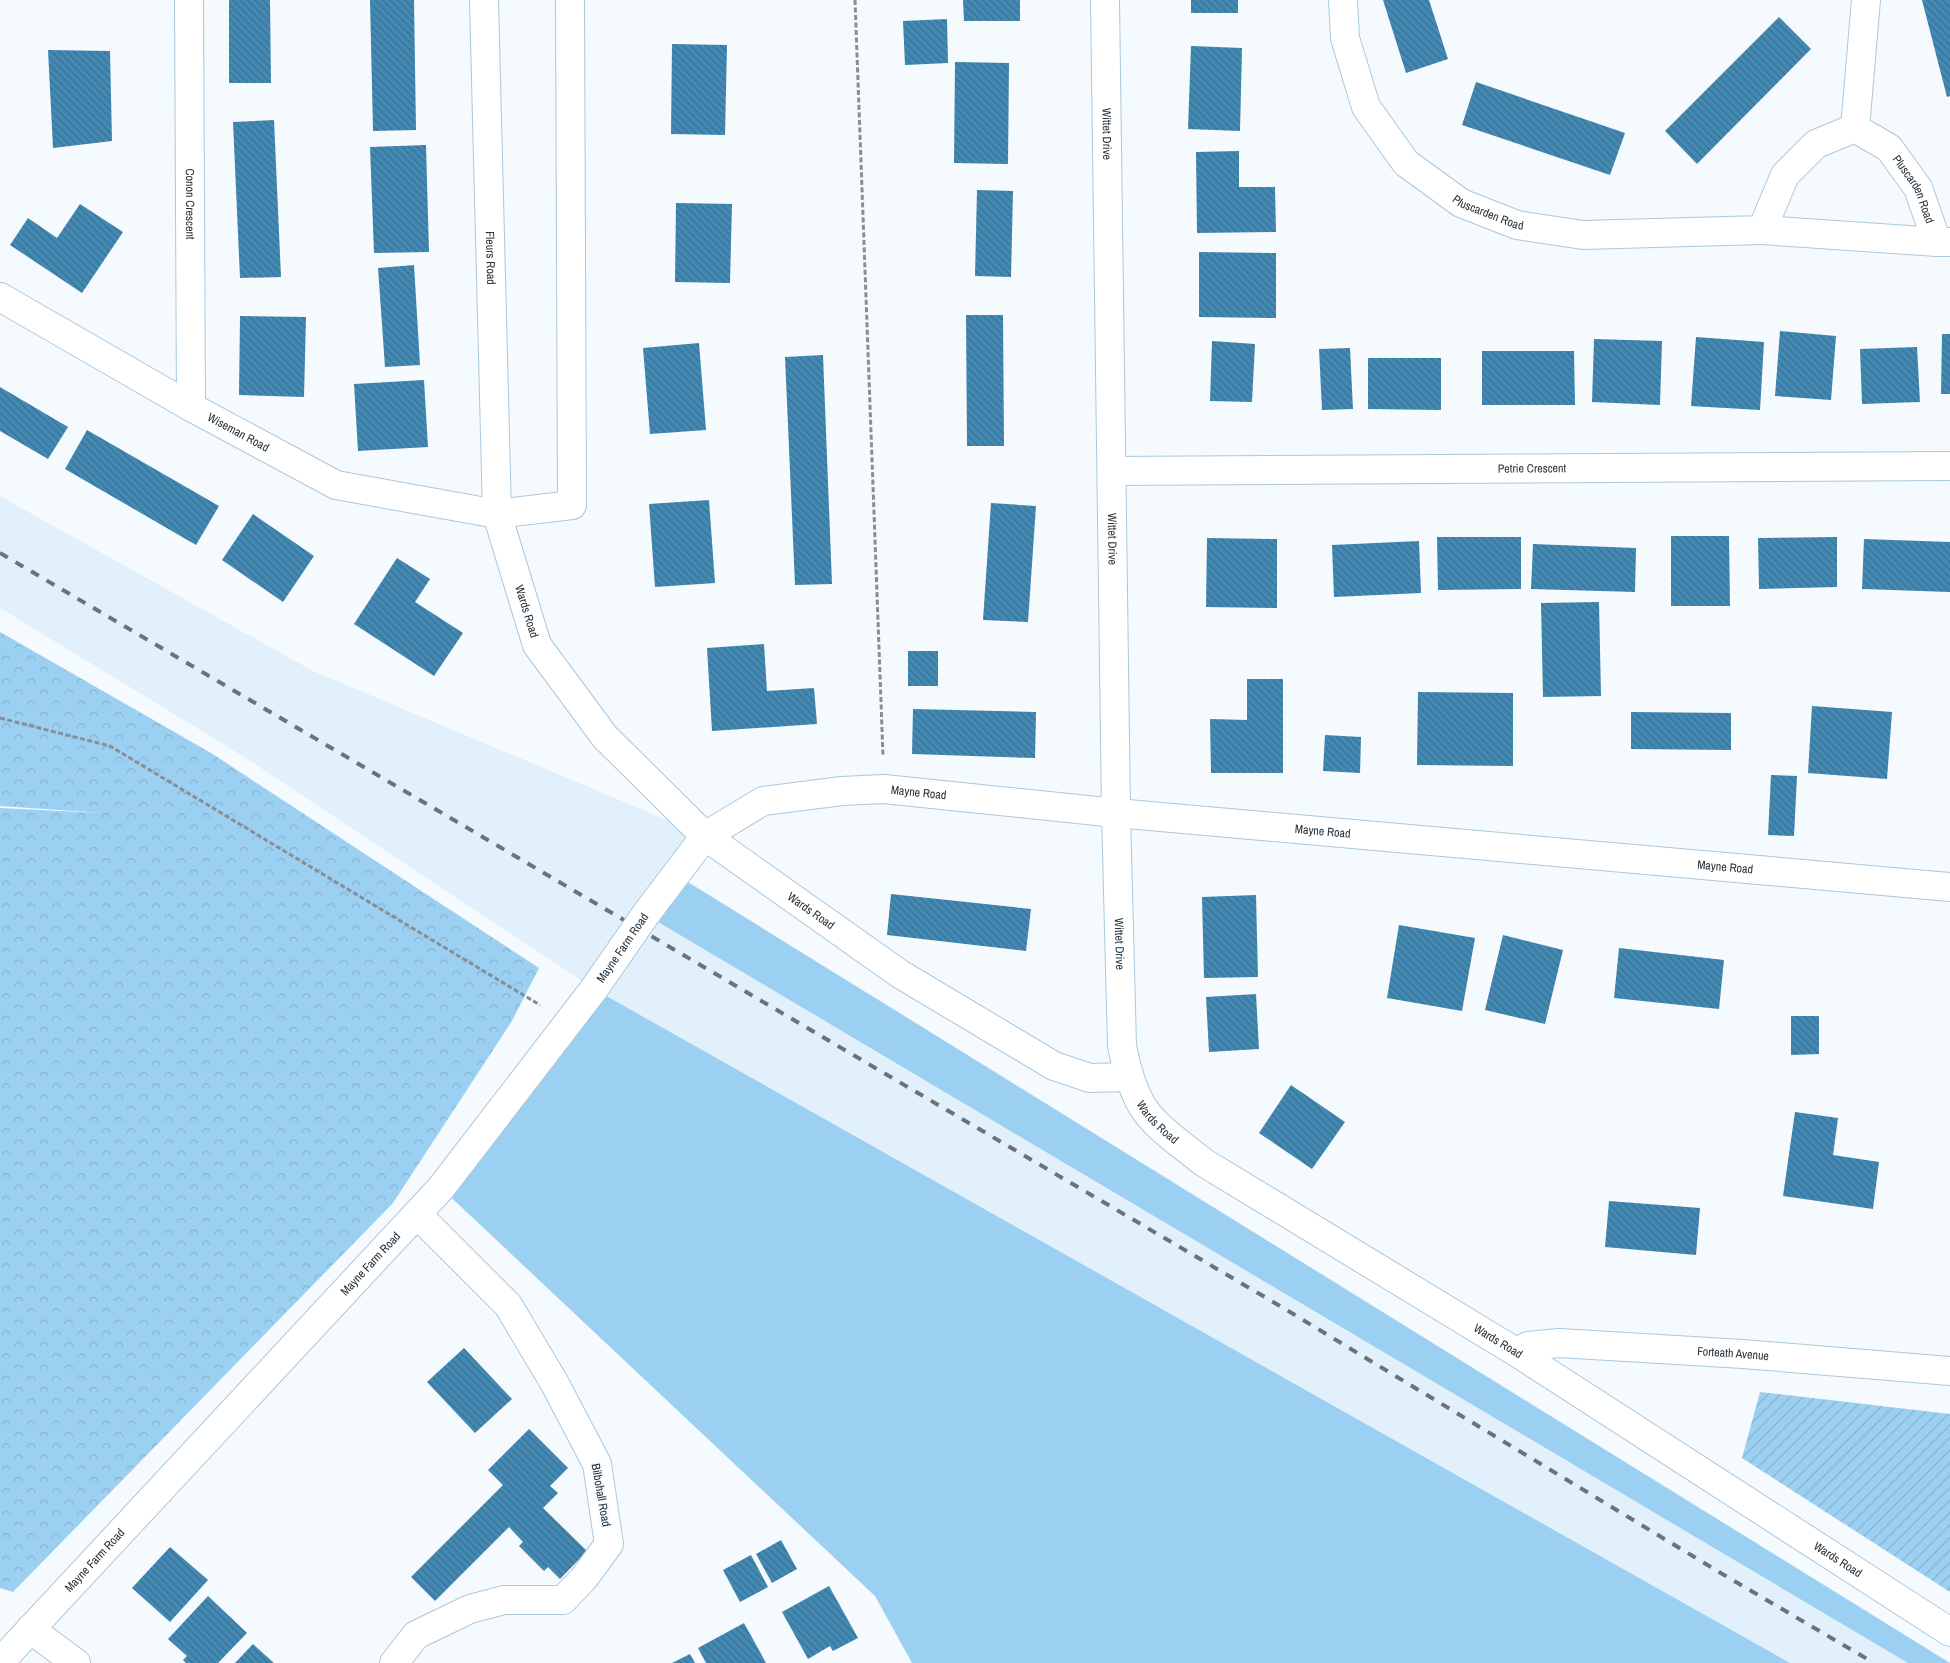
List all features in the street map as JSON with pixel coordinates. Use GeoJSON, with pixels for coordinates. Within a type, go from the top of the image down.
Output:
{"type":"FeatureCollection","features":[{"type":"Feature","properties":{"kind":"street","name":"Conon Crescent"},"geometry":{"type":"LineString","coordinates":[[189,0],[191,407]]}},
{"type":"Feature","properties":{"kind":"street","name":"Fleurs Road"},"geometry":{"type":"LineString","coordinates":[[484,0],[497,514]]}},
{"type":"Feature","properties":{"kind":"street","name":"Wiseman Road"},"geometry":{"type":"LineString","coordinates":[[0,297],[191,407],[336,485],[497,514],[572,505],[570,0]]}},
{"type":"Feature","properties":{"kind":"street","name":"Wittet Drive"},"geometry":{"type":"LineString","coordinates":[[1105,0],[1113,470],[1116,813],[1122,1046],[1129,1077]]}},
{"type":"Feature","properties":{"kind":"street","name":"Pluscarden Road"},"geometry":{"type":"LineString","coordinates":[[1343,0],[1345,38],[1366,107],[1406,163],[1461,203],[1517,225],[1583,235],[1762,230],[1944,242],[1918,188],[1889,148],[1855,128]]}},
{"type":"Feature","properties":{"kind":"street"},"geometry":{"type":"LineString","coordinates":[[1762,230],[1785,175],[1816,144],[1855,128],[1866,0]]}},
{"type":"Feature","properties":{"kind":"street","name":"Petrie Crescent"},"geometry":{"type":"LineString","coordinates":[[1113,470],[1950,466]]}},
{"type":"Feature","properties":{"kind":"street","name":"Wards Road"},"geometry":{"type":"LineString","coordinates":[[497,514],[537,644],[605,737],[705,836],[900,974],[1054,1066],[1090,1078],[1129,1077],[1142,1106],[1166,1132],[1204,1162],[1516,1352],[1950,1632]]}},
{"type":"Feature","properties":{"kind":"street","name":"Mayne Road"},"geometry":{"type":"LineString","coordinates":[[705,836],[763,801],[842,790],[884,789],[1116,813],[1950,888]]}},
{"type":"Feature","properties":{"kind":"street","name":"Mayne Farm Road"},"geometry":{"type":"LineString","coordinates":[[0,1662],[441,1188],[594,989],[646,914],[705,836]]}},
{"type":"Feature","properties":{"kind":"street","name":"Bilbohall Road"},"geometry":{"type":"LineString","coordinates":[[394,1663],[416,1635],[470,1609],[504,1600],[563,1600],[584,1578],[609,1544],[597,1464],[555,1384],[508,1305],[417,1214]]}},
{"type":"Feature","properties":{"kind":"street","name":"Forteath Avenue"},"geometry":{"type":"LineString","coordinates":[[1516,1352],[1528,1346],[1558,1344],[1743,1354],[1950,1371]]}},
{"type":"Feature","properties":{"kind":"street"},"geometry":{"type":"LineString","coordinates":[[30,1629],[76,1663]]}},
{"type":"Feature","properties":{"kind":"path"},"geometry":{"type":"LineString","coordinates":[[855,0],[884,789]]}},
{"type":"Feature","properties":{"kind":"path"},"geometry":{"type":"LineString","coordinates":[[0,718],[110,746],[569,1022]]}},
{"type":"Feature","properties":{"kind":"shaded area"},"geometry":{"type":"Polygon","coordinates":[[[0,496],[313,671],[705,836],[647,914],[1908,1663],[1790,1663],[594,989],[238,753],[0,608],[0,496]]]}},
{"type":"Feature","properties":{"kind":"green space"},"geometry":{"type":"Polygon","coordinates":[[[0,632],[211,753],[539,968],[512,1021],[393,1203],[13,1592],[0,1588],[0,808],[103,813],[0,806],[0,632]]]}},
{"type":"Feature","properties":{"kind":"green space"},"geometry":{"type":"Polygon","coordinates":[[[683,879],[1950,1663],[1908,1663],[653,919],[683,879]]]}},
{"type":"Feature","properties":{"kind":"green space"},"geometry":{"type":"Polygon","coordinates":[[[594,989],[1790,1663],[912,1663],[875,1596],[441,1188],[594,989]]]}},
{"type":"Feature","properties":{"kind":"green space"},"geometry":{"type":"Polygon","coordinates":[[[1760,1392],[1950,1414],[1950,1592],[1742,1458],[1760,1392]]]}},
{"type":"Feature","properties":{"kind":"building"},"geometry":{"type":"Polygon","coordinates":[[[229,0],[270,0],[271,83],[229,83],[229,0]]]}},
{"type":"Feature","properties":{"kind":"building"},"geometry":{"type":"Polygon","coordinates":[[[370,0],[414,0],[416,130],[373,131],[370,0]]]}},
{"type":"Feature","properties":{"kind":"building"},"geometry":{"type":"Polygon","coordinates":[[[963,0],[1020,0],[1020,21],[964,21],[963,0]]]}},
{"type":"Feature","properties":{"kind":"building"},"geometry":{"type":"Polygon","coordinates":[[[1191,0],[1238,0],[1238,13],[1191,13],[1191,0]]]}},
{"type":"Feature","properties":{"kind":"building"},"geometry":{"type":"Polygon","coordinates":[[[1383,0],[1429,0],[1448,59],[1406,73],[1383,0]]]}},
{"type":"Feature","properties":{"kind":"building"},"geometry":{"type":"Polygon","coordinates":[[[1922,0],[1950,0],[1950,96],[1947,97],[1922,0]]]}},
{"type":"Feature","properties":{"kind":"building"},"geometry":{"type":"Polygon","coordinates":[[[1779,17],[1811,49],[1697,164],[1665,131],[1779,17]]]}},
{"type":"Feature","properties":{"kind":"building"},"geometry":{"type":"Polygon","coordinates":[[[947,19],[948,63],[905,65],[903,21],[947,19]]]}},
{"type":"Feature","properties":{"kind":"building"},"geometry":{"type":"Polygon","coordinates":[[[672,44],[727,45],[725,135],[671,134],[672,44]]]}},
{"type":"Feature","properties":{"kind":"building"},"geometry":{"type":"Polygon","coordinates":[[[1191,46],[1242,48],[1240,131],[1188,129],[1191,46]]]}},
{"type":"Feature","properties":{"kind":"building"},"geometry":{"type":"Polygon","coordinates":[[[48,50],[110,51],[112,141],[53,148],[48,50]]]}},
{"type":"Feature","properties":{"kind":"building"},"geometry":{"type":"Polygon","coordinates":[[[955,62],[1009,63],[1008,164],[954,163],[955,62]]]}},
{"type":"Feature","properties":{"kind":"building"},"geometry":{"type":"Polygon","coordinates":[[[1476,82],[1625,133],[1610,175],[1462,125],[1476,82]]]}},
{"type":"Feature","properties":{"kind":"building"},"geometry":{"type":"Polygon","coordinates":[[[274,120],[281,277],[240,278],[233,122],[274,120]]]}},
{"type":"Feature","properties":{"kind":"building"},"geometry":{"type":"Polygon","coordinates":[[[426,145],[429,252],[374,253],[370,147],[426,145]]]}},
{"type":"Feature","properties":{"kind":"building"},"geometry":{"type":"Polygon","coordinates":[[[1239,151],[1239,187],[1275,187],[1276,232],[1197,233],[1196,152],[1239,151]]]}},
{"type":"Feature","properties":{"kind":"building"},"geometry":{"type":"Polygon","coordinates":[[[977,190],[1013,191],[1011,277],[975,276],[977,190]]]}},
{"type":"Feature","properties":{"kind":"building"},"geometry":{"type":"Polygon","coordinates":[[[676,203],[732,204],[730,283],[675,282],[676,203]]]}},
{"type":"Feature","properties":{"kind":"building"},"geometry":{"type":"Polygon","coordinates":[[[80,204],[123,232],[82,293],[10,245],[28,218],[57,238],[80,204]]]}},
{"type":"Feature","properties":{"kind":"building"},"geometry":{"type":"Polygon","coordinates":[[[1199,252],[1276,253],[1276,318],[1199,317],[1199,252]]]}},
{"type":"Feature","properties":{"kind":"building"},"geometry":{"type":"Polygon","coordinates":[[[414,265],[420,365],[385,367],[378,268],[414,265]]]}},
{"type":"Feature","properties":{"kind":"building"},"geometry":{"type":"Polygon","coordinates":[[[966,315],[1003,315],[1004,446],[967,446],[966,315]]]}},
{"type":"Feature","properties":{"kind":"building"},"geometry":{"type":"Polygon","coordinates":[[[240,316],[306,317],[304,397],[239,395],[240,316]]]}},
{"type":"Feature","properties":{"kind":"building"},"geometry":{"type":"Polygon","coordinates":[[[1780,331],[1836,336],[1831,400],[1775,396],[1780,331]]]}},
{"type":"Feature","properties":{"kind":"building"},"geometry":{"type":"Polygon","coordinates":[[[1942,334],[1950,334],[1950,394],[1941,394],[1942,334]]]}},
{"type":"Feature","properties":{"kind":"building"},"geometry":{"type":"Polygon","coordinates":[[[1696,337],[1764,342],[1760,410],[1691,406],[1696,337]]]}},
{"type":"Feature","properties":{"kind":"building"},"geometry":{"type":"Polygon","coordinates":[[[1594,339],[1662,341],[1660,405],[1592,402],[1594,339]]]}},
{"type":"Feature","properties":{"kind":"building"},"geometry":{"type":"Polygon","coordinates":[[[1212,341],[1255,344],[1252,402],[1210,401],[1212,341]]]}},
{"type":"Feature","properties":{"kind":"building"},"geometry":{"type":"Polygon","coordinates":[[[699,343],[706,430],[650,434],[643,348],[699,343]]]}},
{"type":"Feature","properties":{"kind":"building"},"geometry":{"type":"Polygon","coordinates":[[[1917,347],[1920,402],[1862,404],[1860,349],[1917,347]]]}},
{"type":"Feature","properties":{"kind":"building"},"geometry":{"type":"Polygon","coordinates":[[[1350,348],[1353,409],[1322,410],[1319,349],[1350,348]]]}},
{"type":"Feature","properties":{"kind":"building"},"geometry":{"type":"Polygon","coordinates":[[[1482,351],[1574,351],[1575,405],[1482,405],[1482,351]]]}},
{"type":"Feature","properties":{"kind":"building"},"geometry":{"type":"Polygon","coordinates":[[[823,355],[832,584],[795,585],[785,357],[823,355]]]}},
{"type":"Feature","properties":{"kind":"building"},"geometry":{"type":"Polygon","coordinates":[[[1368,358],[1441,358],[1441,410],[1368,409],[1368,358]]]}},
{"type":"Feature","properties":{"kind":"building"},"geometry":{"type":"Polygon","coordinates":[[[424,380],[428,447],[358,451],[354,384],[424,380]]]}},
{"type":"Feature","properties":{"kind":"building"},"geometry":{"type":"Polygon","coordinates":[[[0,387],[68,427],[48,459],[0,431],[0,387]]]}},
{"type":"Feature","properties":{"kind":"building"},"geometry":{"type":"Polygon","coordinates":[[[87,430],[219,506],[196,545],[65,469],[87,430]]]}},
{"type":"Feature","properties":{"kind":"building"},"geometry":{"type":"Polygon","coordinates":[[[709,500],[715,583],[655,587],[649,504],[709,500]]]}},
{"type":"Feature","properties":{"kind":"building"},"geometry":{"type":"Polygon","coordinates":[[[991,503],[1036,506],[1028,622],[983,620],[991,503]]]}},
{"type":"Feature","properties":{"kind":"building"},"geometry":{"type":"Polygon","coordinates":[[[253,514],[314,556],[283,602],[222,560],[253,514]]]}},
{"type":"Feature","properties":{"kind":"building"},"geometry":{"type":"Polygon","coordinates":[[[1671,536],[1729,536],[1730,606],[1671,606],[1671,536]]]}},
{"type":"Feature","properties":{"kind":"building"},"geometry":{"type":"Polygon","coordinates":[[[1437,537],[1521,537],[1521,589],[1438,590],[1437,537]]]}},
{"type":"Feature","properties":{"kind":"building"},"geometry":{"type":"Polygon","coordinates":[[[1837,537],[1837,587],[1759,589],[1758,538],[1837,537]]]}},
{"type":"Feature","properties":{"kind":"building"},"geometry":{"type":"Polygon","coordinates":[[[1207,538],[1277,539],[1277,608],[1206,607],[1207,538]]]}},
{"type":"Feature","properties":{"kind":"building"},"geometry":{"type":"Polygon","coordinates":[[[1864,539],[1950,542],[1950,592],[1862,589],[1864,539]]]}},
{"type":"Feature","properties":{"kind":"building"},"geometry":{"type":"Polygon","coordinates":[[[1419,541],[1421,593],[1334,597],[1332,545],[1419,541]]]}},
{"type":"Feature","properties":{"kind":"building"},"geometry":{"type":"Polygon","coordinates":[[[1533,544],[1636,548],[1635,592],[1531,589],[1533,544]]]}},
{"type":"Feature","properties":{"kind":"building"},"geometry":{"type":"Polygon","coordinates":[[[397,558],[430,579],[415,602],[463,633],[434,676],[354,624],[397,558]]]}},
{"type":"Feature","properties":{"kind":"building"},"geometry":{"type":"Polygon","coordinates":[[[1599,602],[1601,696],[1543,697],[1541,603],[1599,602]]]}},
{"type":"Feature","properties":{"kind":"building"},"geometry":{"type":"Polygon","coordinates":[[[764,644],[767,691],[814,688],[817,724],[712,731],[707,648],[764,644]]]}},
{"type":"Feature","properties":{"kind":"building"},"geometry":{"type":"Polygon","coordinates":[[[908,651],[938,651],[938,686],[908,686],[908,651]]]}},
{"type":"Feature","properties":{"kind":"building"},"geometry":{"type":"Polygon","coordinates":[[[1247,679],[1283,679],[1283,773],[1211,773],[1210,719],[1247,720],[1247,679]]]}},
{"type":"Feature","properties":{"kind":"building"},"geometry":{"type":"Polygon","coordinates":[[[1418,692],[1513,693],[1513,766],[1417,765],[1418,692]]]}},
{"type":"Feature","properties":{"kind":"building"},"geometry":{"type":"Polygon","coordinates":[[[1812,706],[1892,712],[1887,779],[1808,773],[1812,706]]]}},
{"type":"Feature","properties":{"kind":"building"},"geometry":{"type":"Polygon","coordinates":[[[913,709],[1036,712],[1035,758],[912,754],[913,709]]]}},
{"type":"Feature","properties":{"kind":"building"},"geometry":{"type":"Polygon","coordinates":[[[1631,712],[1731,713],[1731,750],[1631,749],[1631,712]]]}},
{"type":"Feature","properties":{"kind":"building"},"geometry":{"type":"Polygon","coordinates":[[[1325,735],[1361,737],[1360,773],[1323,771],[1325,735]]]}},
{"type":"Feature","properties":{"kind":"building"},"geometry":{"type":"Polygon","coordinates":[[[1771,775],[1797,776],[1794,836],[1768,835],[1771,775]]]}},
{"type":"Feature","properties":{"kind":"building"},"geometry":{"type":"Polygon","coordinates":[[[891,894],[1031,909],[1026,951],[887,935],[891,894]]]}},
{"type":"Feature","properties":{"kind":"building"},"geometry":{"type":"Polygon","coordinates":[[[1256,895],[1258,977],[1204,978],[1202,897],[1256,895]]]}},
{"type":"Feature","properties":{"kind":"building"},"geometry":{"type":"Polygon","coordinates":[[[1399,925],[1475,938],[1462,1011],[1387,998],[1399,925]]]}},
{"type":"Feature","properties":{"kind":"building"},"geometry":{"type":"Polygon","coordinates":[[[1503,935],[1563,950],[1545,1024],[1485,1010],[1503,935]]]}},
{"type":"Feature","properties":{"kind":"building"},"geometry":{"type":"Polygon","coordinates":[[[1619,948],[1724,960],[1719,1009],[1614,998],[1619,948]]]}},
{"type":"Feature","properties":{"kind":"building"},"geometry":{"type":"Polygon","coordinates":[[[1256,994],[1259,1049],[1209,1052],[1206,997],[1256,994]]]}},
{"type":"Feature","properties":{"kind":"building"},"geometry":{"type":"Polygon","coordinates":[[[1791,1016],[1819,1016],[1819,1054],[1791,1055],[1791,1016]]]}},
{"type":"Feature","properties":{"kind":"building"},"geometry":{"type":"Polygon","coordinates":[[[1291,1085],[1345,1122],[1312,1169],[1259,1133],[1291,1085]]]}},
{"type":"Feature","properties":{"kind":"building"},"geometry":{"type":"Polygon","coordinates":[[[1795,1112],[1838,1118],[1833,1155],[1879,1162],[1873,1209],[1783,1196],[1795,1112]]]}},
{"type":"Feature","properties":{"kind":"building"},"geometry":{"type":"Polygon","coordinates":[[[1609,1201],[1700,1208],[1696,1255],[1605,1247],[1609,1201]]]}},
{"type":"Feature","properties":{"kind":"building"},"geometry":{"type":"Polygon","coordinates":[[[464,1348],[512,1399],[475,1433],[427,1382],[464,1348]]]}},
{"type":"Feature","properties":{"kind":"building"},"geometry":{"type":"Polygon","coordinates":[[[529,1429],[568,1468],[550,1486],[558,1493],[543,1508],[587,1551],[560,1579],[548,1567],[544,1571],[519,1546],[523,1542],[509,1527],[435,1601],[411,1577],[503,1485],[488,1470],[529,1429]]]}},
{"type":"Feature","properties":{"kind":"building"},"geometry":{"type":"Polygon","coordinates":[[[781,1540],[797,1569],[772,1583],[756,1554],[781,1540]]]}},
{"type":"Feature","properties":{"kind":"building"},"geometry":{"type":"Polygon","coordinates":[[[170,1547],[208,1580],[170,1622],[132,1588],[170,1547]]]}},
{"type":"Feature","properties":{"kind":"building"},"geometry":{"type":"Polygon","coordinates":[[[751,1555],[768,1587],[740,1602],[723,1570],[751,1555]]]}},
{"type":"Feature","properties":{"kind":"building"},"geometry":{"type":"Polygon","coordinates":[[[829,1586],[858,1638],[833,1651],[830,1646],[808,1659],[782,1612],[829,1586]]]}},
{"type":"Feature","properties":{"kind":"building"},"geometry":{"type":"Polygon","coordinates":[[[208,1596],[247,1633],[218,1663],[186,1663],[183,1660],[187,1656],[168,1639],[208,1596]]]}},
{"type":"Feature","properties":{"kind":"building"},"geometry":{"type":"Polygon","coordinates":[[[744,1623],[766,1663],[706,1663],[698,1648],[744,1623]]]}},
{"type":"Feature","properties":{"kind":"building"},"geometry":{"type":"Polygon","coordinates":[[[253,1644],[274,1663],[235,1663],[253,1644]]]}},
{"type":"Feature","properties":{"kind":"building"},"geometry":{"type":"Polygon","coordinates":[[[690,1654],[695,1663],[672,1663],[690,1654]]]}},
{"type":"Feature","properties":{"kind":"railway"},"geometry":{"type":"LineString","coordinates":[[0,553],[1280,1306],[1719,1572],[1874,1663]]}}]}
